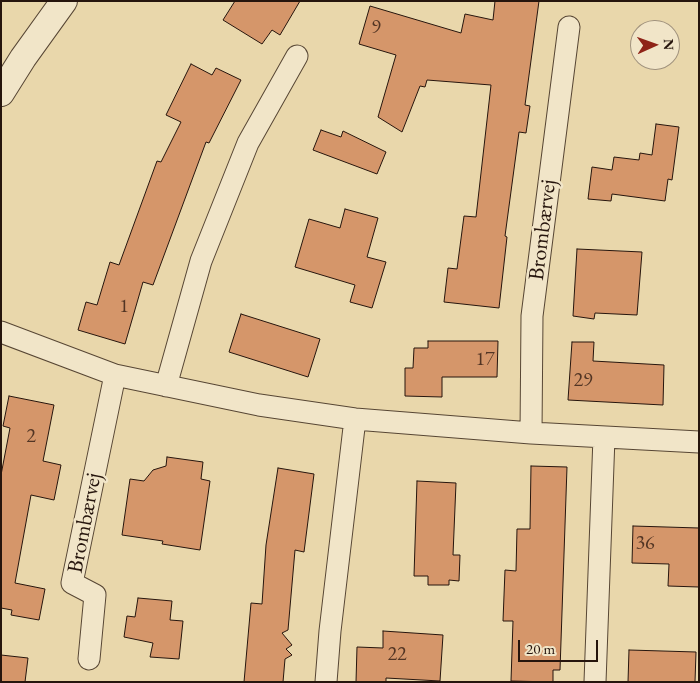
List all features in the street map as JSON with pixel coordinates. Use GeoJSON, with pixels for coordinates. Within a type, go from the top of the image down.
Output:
{"type":"FeatureCollection","features":[{"type":"Feature","properties":{"kind":"street"},"geometry":{"type":"LineString","coordinates":[[1,94],[23,58],[64,1]]}},
{"type":"Feature","properties":{"kind":"street","name":"Brombærvej"},"geometry":{"type":"LineString","coordinates":[[531,433],[532,316],[569,27]]}},
{"type":"Feature","properties":{"kind":"street"},"geometry":{"type":"LineString","coordinates":[[166,386],[201,261],[248,143],[297,56]]}},
{"type":"Feature","properties":{"kind":"street"},"geometry":{"type":"LineString","coordinates":[[1,332],[114,374],[259,405],[355,419],[531,433],[699,442]]}},
{"type":"Feature","properties":{"kind":"street","name":"Brombærvej"},"geometry":{"type":"LineString","coordinates":[[89,660],[95,595],[72,583],[114,374]]}},
{"type":"Feature","properties":{"kind":"street"},"geometry":{"type":"LineString","coordinates":[[326,682],[330,630],[355,419]]}},
{"type":"Feature","properties":{"kind":"street"},"geometry":{"type":"LineString","coordinates":[[595,682],[604,437]]}},
{"type":"Feature","properties":{"kind":"building"},"geometry":{"type":"Polygon","coordinates":[[[235,1],[300,1],[280,35],[272,30],[262,44],[223,20],[235,1]]]}},
{"type":"Feature","properties":{"kind":"building"},"geometry":{"type":"Polygon","coordinates":[[[495,1],[539,1],[525,105],[530,106],[526,133],[519,132],[505,236],[507,237],[499,308],[444,302],[448,268],[457,269],[464,216],[476,217],[491,85],[427,80],[425,87],[420,86],[402,132],[378,117],[396,55],[359,44],[370,6],[461,33],[465,14],[493,20],[495,1]]]}},
{"type":"Feature","properties":{"kind":"building"},"geometry":{"type":"Polygon","coordinates":[[[191,64],[212,75],[216,68],[241,80],[209,143],[206,142],[153,285],[143,282],[125,344],[78,330],[86,302],[97,305],[110,262],[119,265],[157,161],[161,162],[181,122],[166,115],[191,64]]]}},
{"type":"Feature","properties":{"kind":"building"},"geometry":{"type":"Polygon","coordinates":[[[656,124],[679,127],[672,180],[668,179],[665,201],[612,194],[611,201],[588,199],[592,167],[612,170],[614,157],[639,160],[640,153],[652,155],[656,124]]]}},
{"type":"Feature","properties":{"kind":"building"},"geometry":{"type":"Polygon","coordinates":[[[321,130],[341,137],[343,131],[386,152],[377,174],[313,150],[321,130]]]}},
{"type":"Feature","properties":{"kind":"building"},"geometry":{"type":"Polygon","coordinates":[[[345,209],[378,218],[367,257],[386,262],[372,308],[350,302],[355,285],[295,267],[309,219],[340,228],[345,209]]]}},
{"type":"Feature","properties":{"kind":"building"},"geometry":{"type":"Polygon","coordinates":[[[577,249],[642,252],[637,315],[595,313],[594,319],[573,316],[577,249]]]}},
{"type":"Feature","properties":{"kind":"building"},"geometry":{"type":"Polygon","coordinates":[[[241,314],[320,339],[308,377],[229,352],[241,314]]]}},
{"type":"Feature","properties":{"kind":"building"},"geometry":{"type":"Polygon","coordinates":[[[428,341],[498,341],[497,377],[442,377],[442,397],[405,396],[405,368],[413,368],[414,348],[428,348],[428,341]]]}},
{"type":"Feature","properties":{"kind":"building"},"geometry":{"type":"Polygon","coordinates":[[[572,342],[594,342],[593,361],[664,365],[663,405],[568,400],[572,342]]]}},
{"type":"Feature","properties":{"kind":"building"},"geometry":{"type":"Polygon","coordinates":[[[9,396],[54,405],[43,461],[61,465],[54,500],[31,495],[15,583],[45,589],[39,620],[11,615],[12,610],[1,608],[1,475],[10,428],[3,426],[9,396]]]}},
{"type":"Feature","properties":{"kind":"building"},"geometry":{"type":"Polygon","coordinates":[[[167,457],[203,462],[201,479],[210,481],[200,550],[162,544],[163,541],[122,535],[130,479],[144,481],[153,470],[166,466],[167,457]]]}},
{"type":"Feature","properties":{"kind":"building"},"geometry":{"type":"Polygon","coordinates":[[[531,466],[567,467],[560,670],[553,670],[553,682],[511,681],[513,621],[503,621],[505,570],[516,571],[517,529],[530,529],[531,466]]]}},
{"type":"Feature","properties":{"kind":"building"},"geometry":{"type":"Polygon","coordinates":[[[278,468],[314,474],[304,552],[295,550],[288,630],[282,633],[292,645],[286,649],[292,655],[285,659],[283,682],[244,682],[251,603],[262,604],[266,545],[278,468]]]}},
{"type":"Feature","properties":{"kind":"building"},"geometry":{"type":"Polygon","coordinates":[[[417,481],[456,483],[453,555],[460,555],[459,581],[449,580],[449,585],[428,585],[428,576],[414,576],[417,481]]]}},
{"type":"Feature","properties":{"kind":"building"},"geometry":{"type":"Polygon","coordinates":[[[633,526],[699,528],[699,587],[668,586],[669,564],[632,563],[633,526]]]}},
{"type":"Feature","properties":{"kind":"building"},"geometry":{"type":"Polygon","coordinates":[[[138,598],[172,601],[170,620],[183,621],[179,659],[150,657],[153,643],[124,637],[127,616],[135,617],[138,598]]]}},
{"type":"Feature","properties":{"kind":"building"},"geometry":{"type":"Polygon","coordinates":[[[383,631],[443,635],[440,681],[386,678],[386,682],[356,682],[357,647],[383,648],[383,631]]]}},
{"type":"Feature","properties":{"kind":"building"},"geometry":{"type":"Polygon","coordinates":[[[629,650],[696,652],[695,682],[628,682],[629,650]]]}},
{"type":"Feature","properties":{"kind":"building"},"geometry":{"type":"Polygon","coordinates":[[[1,655],[28,658],[25,682],[1,682],[1,655]]]}}]}
